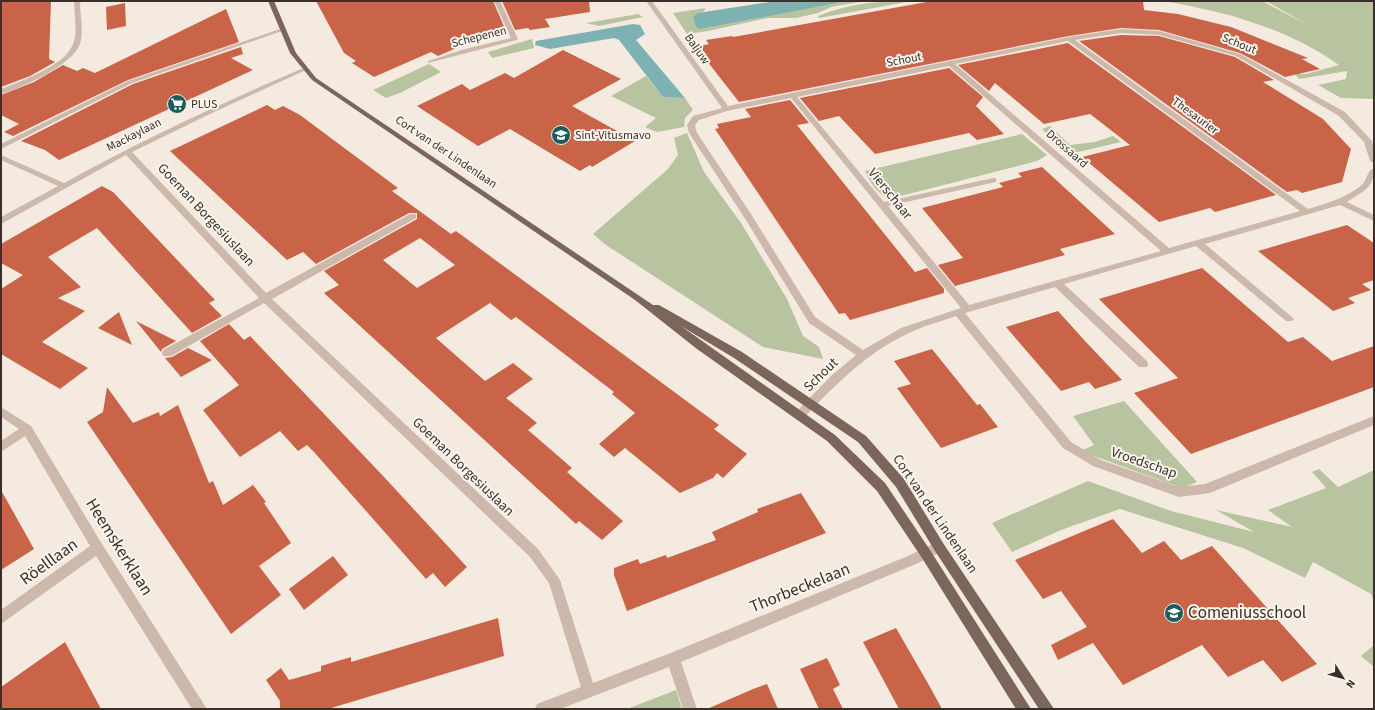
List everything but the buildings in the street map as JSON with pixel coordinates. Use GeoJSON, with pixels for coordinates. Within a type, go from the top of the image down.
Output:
{"type":"FeatureCollection","features":[{"type":"Feature","properties":{"kind":"main road","name":"Cort van der Lindenlaan"},"geometry":{"type":"LineString","coordinates":[[272,1],[282,30],[295,59],[314,79],[638,298],[700,346],[831,438],[881,487],[926,554],[1024,709]]}},
{"type":"Feature","properties":{"kind":"main road","name":"Cort van der Lindenlaan"},"geometry":{"type":"LineString","coordinates":[[638,298],[669,314],[738,356],[862,439],[900,483],[939,547],[1047,709]]}},
{"type":"Feature","properties":{"kind":"street"},"geometry":{"type":"LineString","coordinates":[[1,92],[51,68],[64,60],[72,52],[76,46],[77,39],[77,1]]}},
{"type":"Feature","properties":{"kind":"street","name":"Schepenen"},"geometry":{"type":"LineString","coordinates":[[430,62],[467,50],[515,39],[498,1]]}},
{"type":"Feature","properties":{"kind":"street","name":"Baljuw"},"geometry":{"type":"LineString","coordinates":[[650,1],[726,109]]}},
{"type":"Feature","properties":{"kind":"street"},"geometry":{"type":"LineString","coordinates":[[1,147],[130,82],[282,30]]}},
{"type":"Feature","properties":{"kind":"street","name":"Schout"},"geometry":{"type":"LineString","coordinates":[[863,356],[812,320],[748,216],[693,133],[691,125],[696,118],[726,109],[1069,39],[1121,31],[1159,33],[1238,55],[1342,114],[1371,141],[1374,161]]}},
{"type":"Feature","properties":{"kind":"street","name":"Thesaurier"},"geometry":{"type":"LineString","coordinates":[[1069,39],[1307,212]]}},
{"type":"Feature","properties":{"kind":"street","name":"Drossaard"},"geometry":{"type":"LineString","coordinates":[[951,64],[1168,252]]}},
{"type":"Feature","properties":{"kind":"street","name":"Mackaylaan"},"geometry":{"type":"LineString","coordinates":[[1,221],[127,151],[209,111],[304,70]]}},
{"type":"Feature","properties":{"kind":"street","name":"Vierschaar"},"geometry":{"type":"LineString","coordinates":[[793,96],[882,205],[962,310]]}},
{"type":"Feature","properties":{"kind":"street","name":"Goeman Borgesiuslaan"},"geometry":{"type":"LineString","coordinates":[[127,151],[265,298],[534,553],[554,580],[589,691]]}},
{"type":"Feature","properties":{"kind":"street"},"geometry":{"type":"LineString","coordinates":[[1,158],[64,186]]}},
{"type":"Feature","properties":{"kind":"street","name":"Schout"},"geometry":{"type":"LineString","coordinates":[[799,416],[835,379],[863,356],[904,331],[962,310],[1058,284],[1341,202],[1367,185],[1374,170]]}},
{"type":"Feature","properties":{"kind":"street"},"geometry":{"type":"LineString","coordinates":[[882,205],[993,180]]}},
{"type":"Feature","properties":{"kind":"street"},"geometry":{"type":"LineString","coordinates":[[1341,202],[1374,218]]}},
{"type":"Feature","properties":{"kind":"street"},"geometry":{"type":"LineString","coordinates":[[166,353],[413,216]]}},
{"type":"Feature","properties":{"kind":"street"},"geometry":{"type":"LineString","coordinates":[[1198,243],[1289,319]]}},
{"type":"Feature","properties":{"kind":"street"},"geometry":{"type":"LineString","coordinates":[[1058,284],[1143,364]]}},
{"type":"Feature","properties":{"kind":"street","name":"Vroedschap"},"geometry":{"type":"LineString","coordinates":[[962,310],[1067,445],[1097,463],[1179,492],[1206,489],[1374,420]]}},
{"type":"Feature","properties":{"kind":"street","name":"Heemskerklaan"},"geometry":{"type":"LineString","coordinates":[[1,411],[27,429],[98,548],[200,709]]}},
{"type":"Feature","properties":{"kind":"street"},"geometry":{"type":"LineString","coordinates":[[1,447],[27,429]]}},
{"type":"Feature","properties":{"kind":"street","name":"Thorbeckelaan"},"geometry":{"type":"LineString","coordinates":[[542,709],[673,659],[926,554],[939,547]]}},
{"type":"Feature","properties":{"kind":"street","name":"Röelllaan"},"geometry":{"type":"LineString","coordinates":[[1,618],[98,548]]}},
{"type":"Feature","properties":{"kind":"street"},"geometry":{"type":"LineString","coordinates":[[673,659],[690,709]]}},
{"type":"Feature","properties":{"kind":"green space"},"geometry":{"type":"Polygon","coordinates":[[[848,1],[866,1],[831,7],[818,13],[796,18],[768,18],[687,34],[673,13],[706,8],[703,12],[698,13],[695,19],[696,27],[848,1]]]}},
{"type":"Feature","properties":{"kind":"green space"},"geometry":{"type":"Polygon","coordinates":[[[898,1],[907,2],[819,18],[818,16],[838,9],[857,5],[898,1]]]}},
{"type":"Feature","properties":{"kind":"green space"},"geometry":{"type":"Polygon","coordinates":[[[1162,1],[1262,1],[1306,24],[1266,1],[1374,1],[1374,99],[1341,98],[1318,85],[1346,79],[1347,71],[1299,79],[1295,74],[1306,74],[1339,65],[1298,41],[1276,31],[1232,16],[1162,1]]]}},
{"type":"Feature","properties":{"kind":"green space"},"geometry":{"type":"Polygon","coordinates":[[[638,14],[643,17],[599,26],[586,23],[638,14]]]}},
{"type":"Feature","properties":{"kind":"green space"},"geometry":{"type":"Polygon","coordinates":[[[532,39],[534,48],[492,58],[488,52],[532,39]]]}},
{"type":"Feature","properties":{"kind":"green space"},"geometry":{"type":"Polygon","coordinates":[[[429,64],[441,72],[400,93],[386,98],[373,90],[429,64]]]}},
{"type":"Feature","properties":{"kind":"green space"},"geometry":{"type":"Polygon","coordinates":[[[646,76],[663,97],[685,98],[693,110],[685,118],[684,127],[657,132],[645,127],[656,118],[611,96],[646,76]]]}},
{"type":"Feature","properties":{"kind":"green space"},"geometry":{"type":"Polygon","coordinates":[[[1050,126],[1070,145],[1095,142],[1113,136],[1121,142],[1078,152],[1066,153],[1042,129],[1050,126]]]}},
{"type":"Feature","properties":{"kind":"green space"},"geometry":{"type":"Polygon","coordinates":[[[687,133],[704,172],[741,223],[787,299],[803,336],[819,347],[823,359],[763,347],[606,245],[593,234],[668,169],[678,155],[674,138],[687,133]]]}},
{"type":"Feature","properties":{"kind":"green space"},"geometry":{"type":"Polygon","coordinates":[[[1022,134],[1047,155],[1037,161],[889,199],[874,187],[865,171],[1022,134]]]}},
{"type":"Feature","properties":{"kind":"green space"},"geometry":{"type":"Polygon","coordinates":[[[1124,401],[1197,482],[1182,488],[1080,451],[1094,445],[1073,416],[1124,401]]]}},
{"type":"Feature","properties":{"kind":"green space"},"geometry":{"type":"Polygon","coordinates":[[[1319,469],[1338,487],[1374,470],[1374,602],[1371,594],[1313,562],[1305,578],[1243,548],[1120,509],[1061,530],[1012,552],[992,523],[1088,481],[1171,511],[1254,532],[1216,510],[1292,527],[1268,510],[1326,488],[1312,472],[1319,469]]]}},
{"type":"Feature","properties":{"kind":"green space"},"geometry":{"type":"Polygon","coordinates":[[[1374,645],[1374,667],[1361,656],[1374,645]]]}},
{"type":"Feature","properties":{"kind":"green space"},"geometry":{"type":"Polygon","coordinates":[[[676,690],[682,709],[627,709],[676,690]]]}},
{"type":"Feature","properties":{"kind":"water"},"geometry":{"type":"Polygon","coordinates":[[[776,1],[848,1],[699,29],[696,27],[693,17],[698,13],[776,1]]]}},
{"type":"Feature","properties":{"kind":"water"},"geometry":{"type":"Polygon","coordinates":[[[633,24],[640,25],[645,34],[636,40],[685,98],[663,97],[619,40],[614,38],[550,49],[535,45],[536,41],[633,24]]]}},
{"type":"Feature","properties":{"kind":"place","name":"PLUS"},"geometry":{"type":"Point","coordinates":[177,104]}},
{"type":"Feature","properties":{"kind":"place","name":"Sint-Vitusmavo"},"geometry":{"type":"Point","coordinates":[561,135]}},
{"type":"Feature","properties":{"kind":"place","name":"Comeniusschool"},"geometry":{"type":"Point","coordinates":[1174,613]}}]}
